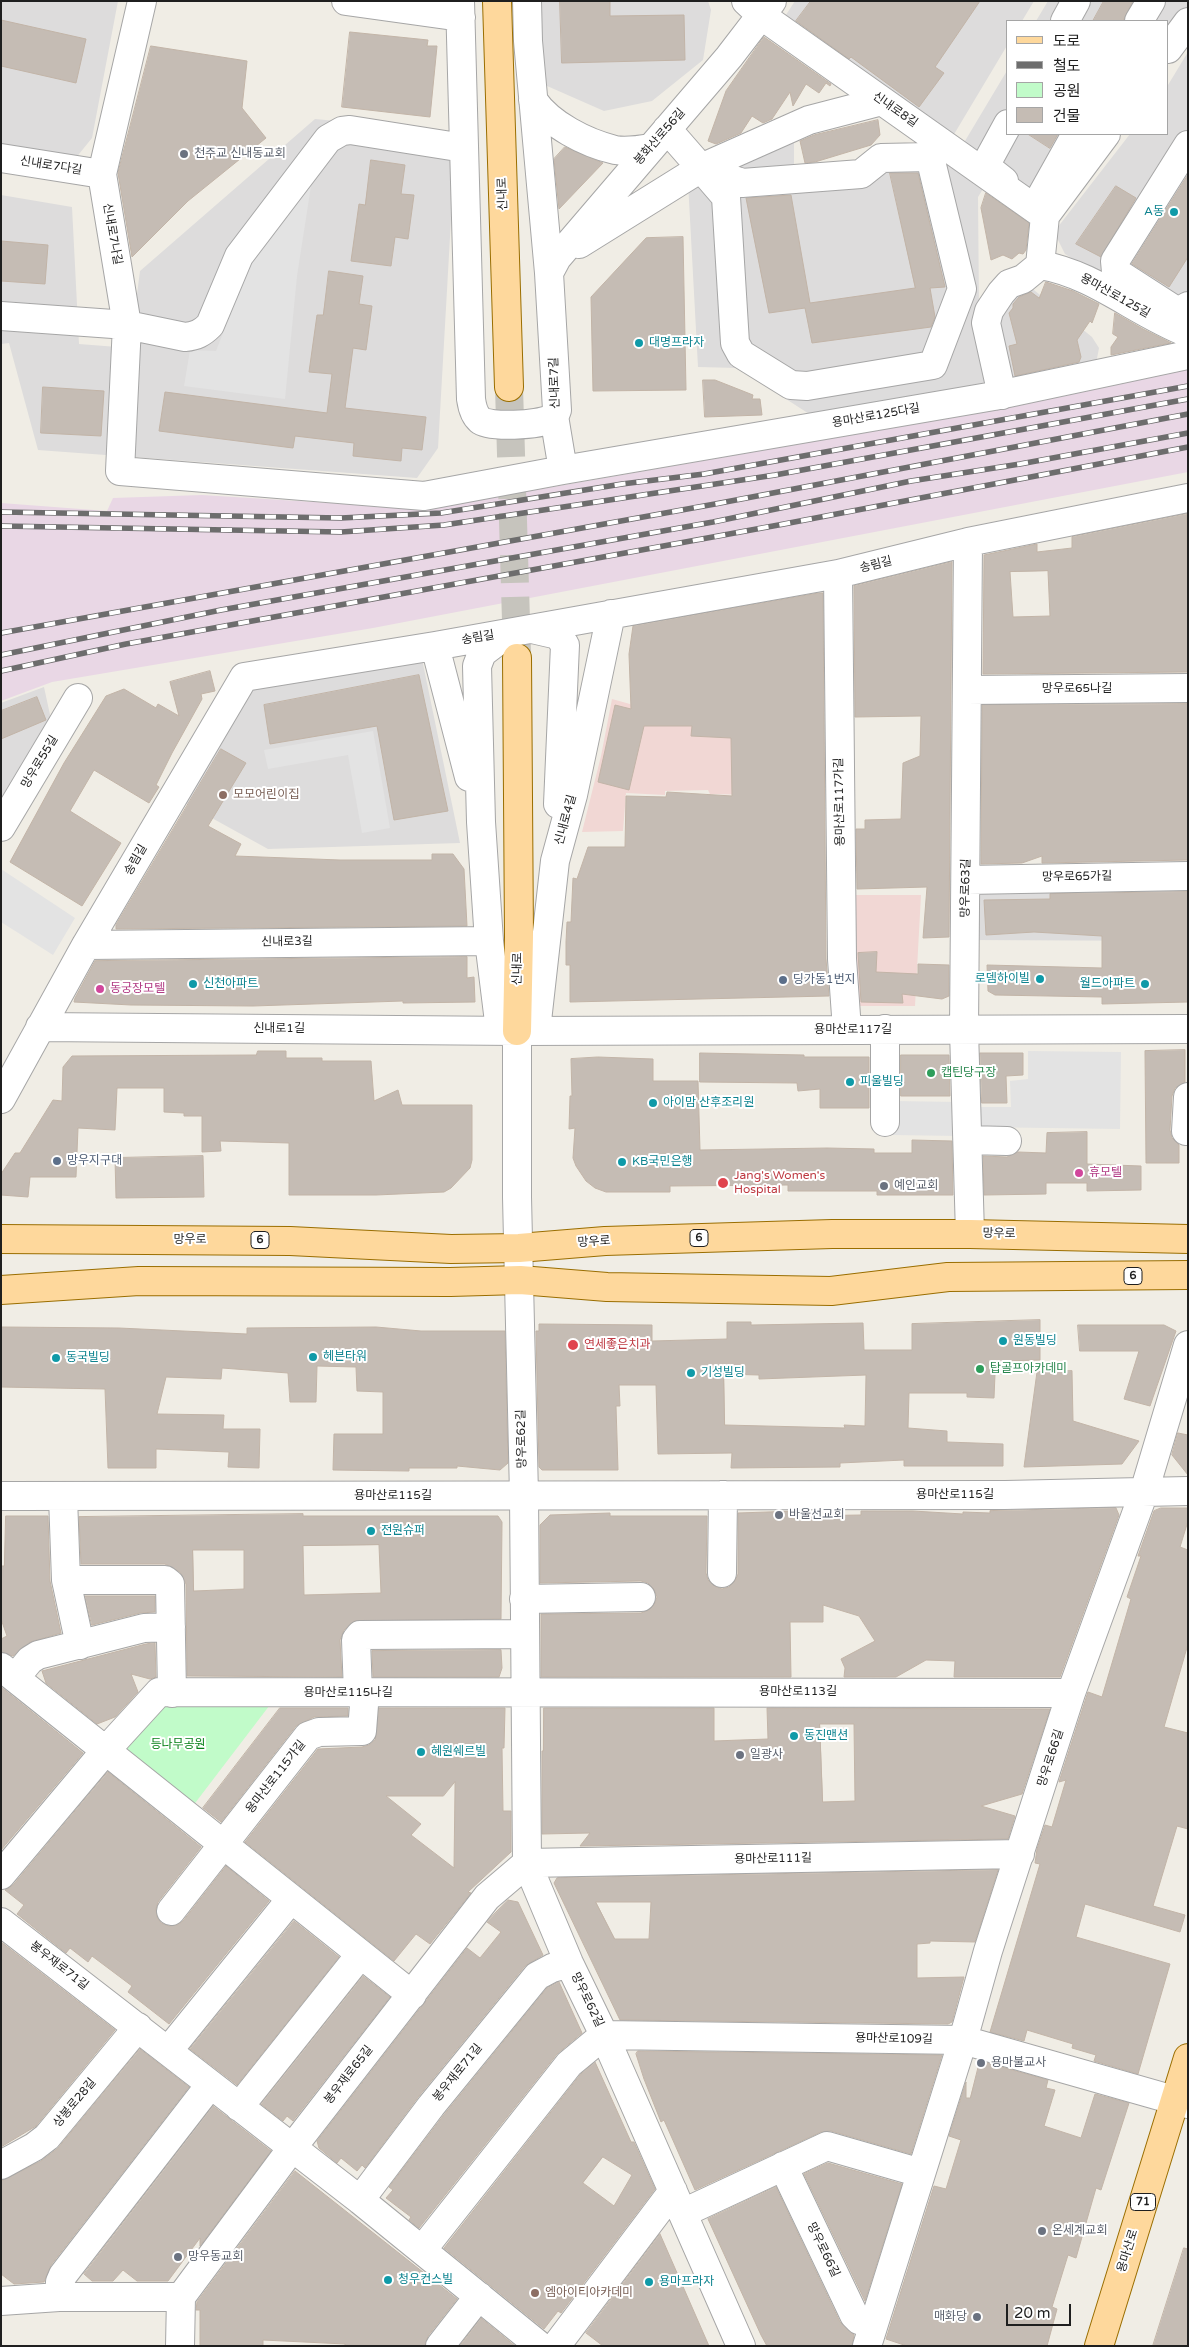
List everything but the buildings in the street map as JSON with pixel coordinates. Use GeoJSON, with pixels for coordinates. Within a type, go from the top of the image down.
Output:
{"type":"FeatureCollection","features":[{"type":"Feature","properties":{"kind":"main road","name":"신내로"},"geometry":{"type":"LineString","coordinates":[[497,1],[509,387]]}},
{"type":"Feature","properties":{"kind":"main road","name":"신내로"},"geometry":{"type":"LineString","coordinates":[[518,1030],[519,640]]}},
{"type":"Feature","properties":{"kind":"main road","name":"망우로"},"geometry":{"type":"LineString","coordinates":[[1,1239],[290,1240],[451,1248],[519,1248],[615,1240],[832,1234],[970,1234],[1188,1239]]}},
{"type":"Feature","properties":{"kind":"main road","name":"6"},"geometry":{"type":"LineString","coordinates":[[1,1290],[139,1281],[450,1282],[520,1280],[608,1287],[831,1291],[948,1276],[1188,1275]]}},
{"type":"Feature","properties":{"kind":"main road","name":"용마산로"},"geometry":{"type":"LineString","coordinates":[[1098,2346],[1181,2102],[1188,2058]]}},
{"type":"Feature","properties":{"kind":"street","name":"신내로7나길"},"geometry":{"type":"LineString","coordinates":[[120,471],[127,325],[102,174],[142,1]]}},
{"type":"Feature","properties":{"kind":"street"},"geometry":{"type":"LineString","coordinates":[[346,1],[461,9]]}},
{"type":"Feature","properties":{"kind":"street","name":"신내로7길"},"geometry":{"type":"LineString","coordinates":[[461,9],[470,399],[473,411],[480,420],[497,426],[546,420],[554,416],[557,410],[553,265],[533,100],[527,1]]}},
{"type":"Feature","properties":{"kind":"street"},"geometry":{"type":"LineString","coordinates":[[1066,20],[1076,1]]}},
{"type":"Feature","properties":{"kind":"street"},"geometry":{"type":"LineString","coordinates":[[1140,20],[1150,1]]}},
{"type":"Feature","properties":{"kind":"street","name":"신내로8길"},"geometry":{"type":"LineString","coordinates":[[760,6],[882,101],[1045,216]]}},
{"type":"Feature","properties":{"kind":"street","name":"봉화산로56길"},"geometry":{"type":"LineString","coordinates":[[553,265],[659,139],[760,6]]}},
{"type":"Feature","properties":{"kind":"street"},"geometry":{"type":"LineString","coordinates":[[1169,48],[1188,22]]}},
{"type":"Feature","properties":{"kind":"street"},"geometry":{"type":"LineString","coordinates":[[533,100],[540,110],[557,123],[571,132],[599,144],[622,150],[659,139],[701,168],[742,183],[861,174],[881,158],[930,157],[962,289],[933,365],[807,386],[791,384],[741,354],[735,343],[726,197],[701,168]]}},
{"type":"Feature","properties":{"kind":"street"},"geometry":{"type":"LineString","coordinates":[[553,265],[701,168],[809,120],[882,101]]}},
{"type":"Feature","properties":{"kind":"street"},"geometry":{"type":"LineString","coordinates":[[1006,128],[985,166],[1036,205],[1075,135]]}},
{"type":"Feature","properties":{"kind":"street"},"geometry":{"type":"LineString","coordinates":[[1,316],[127,325],[185,337],[203,333],[210,325],[239,256],[328,139],[335,134],[350,130],[464,148]]}},
{"type":"Feature","properties":{"kind":"street"},"geometry":{"type":"LineString","coordinates":[[1002,395],[986,323],[989,311],[1009,284],[1023,279],[1040,265],[1045,216],[1105,135]]}},
{"type":"Feature","properties":{"kind":"street"},"geometry":{"type":"LineString","coordinates":[[1185,317],[1116,272],[1115,261],[1188,145]]}},
{"type":"Feature","properties":{"kind":"street","name":"신내로7다길"},"geometry":{"type":"LineString","coordinates":[[1,158],[102,174]]}},
{"type":"Feature","properties":{"kind":"street","name":"용마산로125길"},"geometry":{"type":"LineString","coordinates":[[1040,265],[1061,268],[1087,278],[1162,323],[1185,317]]}},
{"type":"Feature","properties":{"kind":"street","name":"용마산로125다길"},"geometry":{"type":"LineString","coordinates":[[120,471],[424,496],[563,470],[1002,395],[1188,355]]}},
{"type":"Feature","properties":{"kind":"street"},"geometry":{"type":"LineString","coordinates":[[554,416],[563,470]]}},
{"type":"Feature","properties":{"kind":"street","name":"송림길"},"geometry":{"type":"LineString","coordinates":[[1,1100],[86,945],[244,677],[435,646],[519,640],[611,614],[838,574],[968,542],[1188,498]]}},
{"type":"Feature","properties":{"kind":"street","name":"망우로63길"},"geometry":{"type":"LineString","coordinates":[[968,542],[964,1030],[970,1234]]}},
{"type":"Feature","properties":{"kind":"street","name":"용마산로117가길"},"geometry":{"type":"LineString","coordinates":[[838,574],[842,959],[847,1030]]}},
{"type":"Feature","properties":{"kind":"street","name":"신내로4길"},"geometry":{"type":"LineString","coordinates":[[518,1030],[555,861],[573,795],[611,614]]}},
{"type":"Feature","properties":{"kind":"street"},"geometry":{"type":"LineString","coordinates":[[518,1030],[488,941],[481,822],[478,662],[482,653],[519,640],[558,635],[565,646],[555,861]]}},
{"type":"Feature","properties":{"kind":"street"},"geometry":{"type":"LineString","coordinates":[[435,646],[481,822]]}},
{"type":"Feature","properties":{"kind":"street","name":"망우로65나길"},"geometry":{"type":"LineString","coordinates":[[967,690],[1188,688]]}},
{"type":"Feature","properties":{"kind":"street","name":"망우로55길"},"geometry":{"type":"LineString","coordinates":[[1,827],[78,698]]}},
{"type":"Feature","properties":{"kind":"street","name":"망우로65가길"},"geometry":{"type":"LineString","coordinates":[[966,880],[1188,876]]}},
{"type":"Feature","properties":{"kind":"street","name":"신내로3길"},"geometry":{"type":"LineString","coordinates":[[86,945],[488,941]]}},
{"type":"Feature","properties":{"kind":"street","name":"신내로1길"},"geometry":{"type":"LineString","coordinates":[[40,1027],[518,1030]]}},
{"type":"Feature","properties":{"kind":"street","name":"용마산로117길"},"geometry":{"type":"LineString","coordinates":[[518,1030],[1188,1028]]}},
{"type":"Feature","properties":{"kind":"street","name":"신내로"},"geometry":{"type":"LineString","coordinates":[[518,1030],[520,1280]]}},
{"type":"Feature","properties":{"kind":"street"},"geometry":{"type":"LineString","coordinates":[[885,1030],[885,1122]]}},
{"type":"Feature","properties":{"kind":"street"},"geometry":{"type":"LineString","coordinates":[[1186,1132],[1188,1097]]}},
{"type":"Feature","properties":{"kind":"street"},"geometry":{"type":"LineString","coordinates":[[968,1140],[1007,1141]]}},
{"type":"Feature","properties":{"kind":"street","name":"망우로62길"},"geometry":{"type":"LineString","coordinates":[[520,1280],[527,1863],[569,1963],[604,2035],[741,2346]]}},
{"type":"Feature","properties":{"kind":"street","name":"망우로66길"},"geometry":{"type":"LineString","coordinates":[[870,2335],[963,2040],[988,1951],[1071,1693],[1144,1492],[1188,1345]]}},
{"type":"Feature","properties":{"kind":"street","name":"용마산로115길"},"geometry":{"type":"LineString","coordinates":[[1,1496],[1005,1495],[1188,1491]]}},
{"type":"Feature","properties":{"kind":"street"},"geometry":{"type":"LineString","coordinates":[[722,1573],[723,1495]]}},
{"type":"Feature","properties":{"kind":"street"},"geometry":{"type":"LineString","coordinates":[[63,1497],[66,1580],[80,1644]]}},
{"type":"Feature","properties":{"kind":"street"},"geometry":{"type":"LineString","coordinates":[[66,1580],[168,1582],[171,1587],[172,1692]]}},
{"type":"Feature","properties":{"kind":"street"},"geometry":{"type":"LineString","coordinates":[[524,1599],[641,1597]]}},
{"type":"Feature","properties":{"kind":"street"},"geometry":{"type":"LineString","coordinates":[[171,1628],[144,1628],[38,1655],[8,1672],[412,1996]]}},
{"type":"Feature","properties":{"kind":"street"},"geometry":{"type":"LineString","coordinates":[[362,1693],[356,1640],[360,1635],[524,1634]]}},
{"type":"Feature","properties":{"kind":"street","name":"용마산로115나길"},"geometry":{"type":"LineString","coordinates":[[106,1750],[159,1692],[524,1692]]}},
{"type":"Feature","properties":{"kind":"street","name":"용마산로113길"},"geometry":{"type":"LineString","coordinates":[[524,1692],[1071,1693]]}},
{"type":"Feature","properties":{"kind":"street","name":"용마산로115가길"},"geometry":{"type":"LineString","coordinates":[[171,1911],[308,1736],[315,1732],[362,1731],[362,1693]]}},
{"type":"Feature","properties":{"kind":"street"},"geometry":{"type":"LineString","coordinates":[[1,1875],[106,1750]]}},
{"type":"Feature","properties":{"kind":"street","name":"용마산로111길"},"geometry":{"type":"LineString","coordinates":[[527,1863],[1020,1854]]}},
{"type":"Feature","properties":{"kind":"street","name":"봉우재로65길"},"geometry":{"type":"LineString","coordinates":[[180,2297],[292,2148],[412,1996],[487,1897],[527,1863]]}},
{"type":"Feature","properties":{"kind":"street"},"geometry":{"type":"LineString","coordinates":[[168,2051],[291,1899]]}},
{"type":"Feature","properties":{"kind":"street","name":"봉우재로71길"},"geometry":{"type":"LineString","coordinates":[[1,1922],[360,2200],[540,2346]]}},
{"type":"Feature","properties":{"kind":"street"},"geometry":{"type":"LineString","coordinates":[[239,2107],[360,1955]]}},
{"type":"Feature","properties":{"kind":"street","name":"봉우재로71길"},"geometry":{"type":"LineString","coordinates":[[360,2200],[431,2106],[537,1976],[552,1968],[569,1963]]}},
{"type":"Feature","properties":{"kind":"street","name":"상봉로28길"},"geometry":{"type":"LineString","coordinates":[[1,2165],[34,2147],[47,2137],[138,2027]]}},
{"type":"Feature","properties":{"kind":"street"},"geometry":{"type":"LineString","coordinates":[[422,2250],[569,2064],[604,2035]]}},
{"type":"Feature","properties":{"kind":"street","name":"용마산로109길"},"geometry":{"type":"LineString","coordinates":[[604,2035],[963,2040],[1181,2102]]}},
{"type":"Feature","properties":{"kind":"street"},"geometry":{"type":"LineString","coordinates":[[59,2297],[60,2282],[63,2275],[210,2085]]}},
{"type":"Feature","properties":{"kind":"street"},"geometry":{"type":"LineString","coordinates":[[556,2346],[678,2202],[783,2166],[830,2146],[921,2173]]}},
{"type":"Feature","properties":{"kind":"street","name":"망우로66길"},"geometry":{"type":"LineString","coordinates":[[783,2166],[854,2315],[870,2335]]}},
{"type":"Feature","properties":{"kind":"street"},"geometry":{"type":"LineString","coordinates":[[440,2346],[479,2296]]}},
{"type":"Feature","properties":{"kind":"street"},"geometry":{"type":"LineString","coordinates":[[1,2300],[59,2297],[180,2297],[180,2346]]}},
{"type":"Feature","properties":{"kind":"shaded area"},"geometry":{"type":"Polygon","coordinates":[[[1,1],[118,1],[92,138],[75,159],[1,145],[1,1]]]}},
{"type":"Feature","properties":{"kind":"shaded area"},"geometry":{"type":"Polygon","coordinates":[[[536,1],[708,1],[711,10],[703,60],[652,101],[604,111],[538,82],[536,1]]]}},
{"type":"Feature","properties":{"kind":"shaded area"},"geometry":{"type":"Polygon","coordinates":[[[795,1],[1034,1],[1023,20],[1006,20],[1006,47],[950,141],[782,21],[795,1]]]}},
{"type":"Feature","properties":{"kind":"shaded area"},"geometry":{"type":"Polygon","coordinates":[[[1048,1],[1188,1],[1188,10],[1169,42],[1169,20],[1037,20],[1048,1]]]}},
{"type":"Feature","properties":{"kind":"shaded area"},"geometry":{"type":"Polygon","coordinates":[[[1188,52],[1188,313],[1158,311],[1065,254],[1054,232],[1129,135],[1169,135],[1169,83],[1188,52]]]}},
{"type":"Feature","properties":{"kind":"shaded area"},"geometry":{"type":"Polygon","coordinates":[[[1006,72],[1006,135],[1104,135],[1041,213],[988,181],[978,197],[979,308],[991,392],[817,419],[738,368],[698,367],[688,182],[794,134],[794,177],[959,151],[1006,72]]]}},
{"type":"Feature","properties":{"kind":"shaded area"},"geometry":{"type":"Polygon","coordinates":[[[315,119],[456,132],[438,448],[417,478],[38,450],[9,343],[1,344],[1,195],[72,207],[79,344],[130,348],[140,271],[315,119]]]}},
{"type":"Feature","properties":{"kind":"shaded area"},"geometry":{"type":"Polygon","coordinates":[[[311,186],[297,276],[285,399],[184,386],[190,350],[216,351],[253,255],[311,186]]]}},
{"type":"Feature","properties":{"kind":"shaded area"},"geometry":{"type":"Polygon","coordinates":[[[1029,286],[1092,337],[1099,348],[1095,369],[1008,388],[996,314],[1007,298],[1029,286]]]}},
{"type":"Feature","properties":{"kind":"shaded area"},"geometry":{"type":"Polygon","coordinates":[[[1188,367],[1188,472],[373,628],[52,682],[1,701],[1,503],[107,511],[113,498],[202,495],[427,509],[838,437],[1188,367]]]}},
{"type":"Feature","properties":{"kind":"shaded area"},"geometry":{"type":"Polygon","coordinates":[[[422,659],[460,843],[268,849],[181,801],[249,687],[422,659]]]}},
{"type":"Feature","properties":{"kind":"shaded area"},"geometry":{"type":"Polygon","coordinates":[[[44,687],[52,724],[1,808],[1,703],[44,687]]]}},
{"type":"Feature","properties":{"kind":"shaded area"},"geometry":{"type":"Polygon","coordinates":[[[612,699],[637,706],[758,710],[757,795],[710,794],[708,790],[665,791],[665,795],[626,793],[623,831],[582,832],[601,756],[612,699]]]}},
{"type":"Feature","properties":{"kind":"shaded area"},"geometry":{"type":"Polygon","coordinates":[[[373,731],[390,828],[362,833],[348,755],[268,769],[264,750],[373,731]]]}},
{"type":"Feature","properties":{"kind":"shaded area"},"geometry":{"type":"Polygon","coordinates":[[[1,869],[75,918],[53,955],[1,922],[1,869]]]}},
{"type":"Feature","properties":{"kind":"shaded area"},"geometry":{"type":"Polygon","coordinates":[[[1101,881],[1188,882],[1188,941],[968,940],[970,892],[1100,892],[1101,881]]]}},
{"type":"Feature","properties":{"kind":"shaded area"},"geometry":{"type":"Polygon","coordinates":[[[852,895],[921,895],[915,1006],[850,1006],[852,895]]]}},
{"type":"Feature","properties":{"kind":"shaded area"},"geometry":{"type":"Polygon","coordinates":[[[1028,1051],[1121,1052],[1120,1129],[976,1127],[977,1107],[1011,1107],[1010,1081],[1028,1079],[1028,1051]]]}},
{"type":"Feature","properties":{"kind":"shaded area"},"geometry":{"type":"Polygon","coordinates":[[[893,1101],[959,1102],[960,1136],[892,1135],[893,1101]]]}},
{"type":"Feature","properties":{"kind":"green space","name":"등나무공원"},"geometry":{"type":"Polygon","coordinates":[[[159,1692],[279,1693],[186,1815],[106,1750],[159,1692]]]}},
{"type":"Feature","properties":{"kind":"tunnel"},"geometry":{"type":"LineString","coordinates":[[509,387],[517,654]]}},
{"type":"Feature","properties":{"kind":"railway"},"geometry":{"type":"LineString","coordinates":[[1,512],[341,518],[441,513],[622,484],[704,474],[1188,386]]}},
{"type":"Feature","properties":{"kind":"railway"},"geometry":{"type":"LineString","coordinates":[[1,526],[341,532],[444,525],[775,475],[1188,399]]}},
{"type":"Feature","properties":{"kind":"railway"},"geometry":{"type":"LineString","coordinates":[[1,633],[715,504],[1188,414]]}},
{"type":"Feature","properties":{"kind":"railway"},"geometry":{"type":"LineString","coordinates":[[1,655],[221,610],[713,522],[911,481],[1020,464],[1188,433]]}},
{"type":"Feature","properties":{"kind":"railway"},"geometry":{"type":"LineString","coordinates":[[1,671],[126,644],[784,524],[1188,447]]}},
{"type":"Feature","properties":{"kind":"place","name":"천주교 신내동교회"},"geometry":{"type":"Point","coordinates":[184,154]}},
{"type":"Feature","properties":{"kind":"place","name":"A동"},"geometry":{"type":"Point","coordinates":[1174,212]}},
{"type":"Feature","properties":{"kind":"place","name":"대명프라자"},"geometry":{"type":"Point","coordinates":[639,343]}},
{"type":"Feature","properties":{"kind":"place","name":"모모어린이집"},"geometry":{"type":"Point","coordinates":[223,795]}},
{"type":"Feature","properties":{"kind":"place","name":"로뎀하이빌"},"geometry":{"type":"Point","coordinates":[1040,979]}},
{"type":"Feature","properties":{"kind":"place","name":"딩가동1번지"},"geometry":{"type":"Point","coordinates":[783,980]}},
{"type":"Feature","properties":{"kind":"place","name":"신천아파트"},"geometry":{"type":"Point","coordinates":[193,984]}},
{"type":"Feature","properties":{"kind":"place","name":"월드아파트"},"geometry":{"type":"Point","coordinates":[1145,984]}},
{"type":"Feature","properties":{"kind":"place","name":"동궁장모텔"},"geometry":{"type":"Point","coordinates":[100,989]}},
{"type":"Feature","properties":{"kind":"place","name":"캡틴당구장"},"geometry":{"type":"Point","coordinates":[931,1073]}},
{"type":"Feature","properties":{"kind":"place","name":"피울빌딩"},"geometry":{"type":"Point","coordinates":[850,1082]}},
{"type":"Feature","properties":{"kind":"place","name":"아이맘 산후조리원"},"geometry":{"type":"Point","coordinates":[653,1103]}},
{"type":"Feature","properties":{"kind":"place","name":"망우지구대"},"geometry":{"type":"Point","coordinates":[57,1161]}},
{"type":"Feature","properties":{"kind":"place","name":"KB국민은행"},"geometry":{"type":"Point","coordinates":[622,1162]}},
{"type":"Feature","properties":{"kind":"place","name":"휴모텔"},"geometry":{"type":"Point","coordinates":[1079,1173]}},
{"type":"Feature","properties":{"kind":"place","name":"Jang's Women's Hospital"},"geometry":{"type":"Point","coordinates":[723,1183]}},
{"type":"Feature","properties":{"kind":"place","name":"예인교회"},"geometry":{"type":"Point","coordinates":[884,1186]}},
{"type":"Feature","properties":{"kind":"place","name":"원동빌딩"},"geometry":{"type":"Point","coordinates":[1003,1341]}},
{"type":"Feature","properties":{"kind":"place","name":"연세좋은치과"},"geometry":{"type":"Point","coordinates":[573,1345]}},
{"type":"Feature","properties":{"kind":"place","name":"헤븐타워"},"geometry":{"type":"Point","coordinates":[313,1357]}},
{"type":"Feature","properties":{"kind":"place","name":"동국빌딩"},"geometry":{"type":"Point","coordinates":[56,1358]}},
{"type":"Feature","properties":{"kind":"place","name":"탑골프아카데미"},"geometry":{"type":"Point","coordinates":[980,1369]}},
{"type":"Feature","properties":{"kind":"place","name":"기성빌딩"},"geometry":{"type":"Point","coordinates":[691,1373]}},
{"type":"Feature","properties":{"kind":"place","name":"바울선교회"},"geometry":{"type":"Point","coordinates":[779,1515]}},
{"type":"Feature","properties":{"kind":"place","name":"전원슈퍼"},"geometry":{"type":"Point","coordinates":[371,1531]}},
{"type":"Feature","properties":{"kind":"place","name":"동진맨션"},"geometry":{"type":"Point","coordinates":[794,1736]}},
{"type":"Feature","properties":{"kind":"place","name":"혜원쉐르빌"},"geometry":{"type":"Point","coordinates":[421,1752]}},
{"type":"Feature","properties":{"kind":"place","name":"일광사"},"geometry":{"type":"Point","coordinates":[740,1755]}},
{"type":"Feature","properties":{"kind":"place","name":"용마불교사"},"geometry":{"type":"Point","coordinates":[981,2063]}},
{"type":"Feature","properties":{"kind":"place","name":"온세계교회"},"geometry":{"type":"Point","coordinates":[1042,2231]}},
{"type":"Feature","properties":{"kind":"place","name":"망우동교회"},"geometry":{"type":"Point","coordinates":[178,2257]}},
{"type":"Feature","properties":{"kind":"place","name":"청우컨스빌"},"geometry":{"type":"Point","coordinates":[388,2280]}},
{"type":"Feature","properties":{"kind":"place","name":"용마프라자"},"geometry":{"type":"Point","coordinates":[649,2282]}},
{"type":"Feature","properties":{"kind":"place","name":"엠아이티아카데미"},"geometry":{"type":"Point","coordinates":[535,2293]}},
{"type":"Feature","properties":{"kind":"place","name":"매화당"},"geometry":{"type":"Point","coordinates":[977,2317]}}]}
